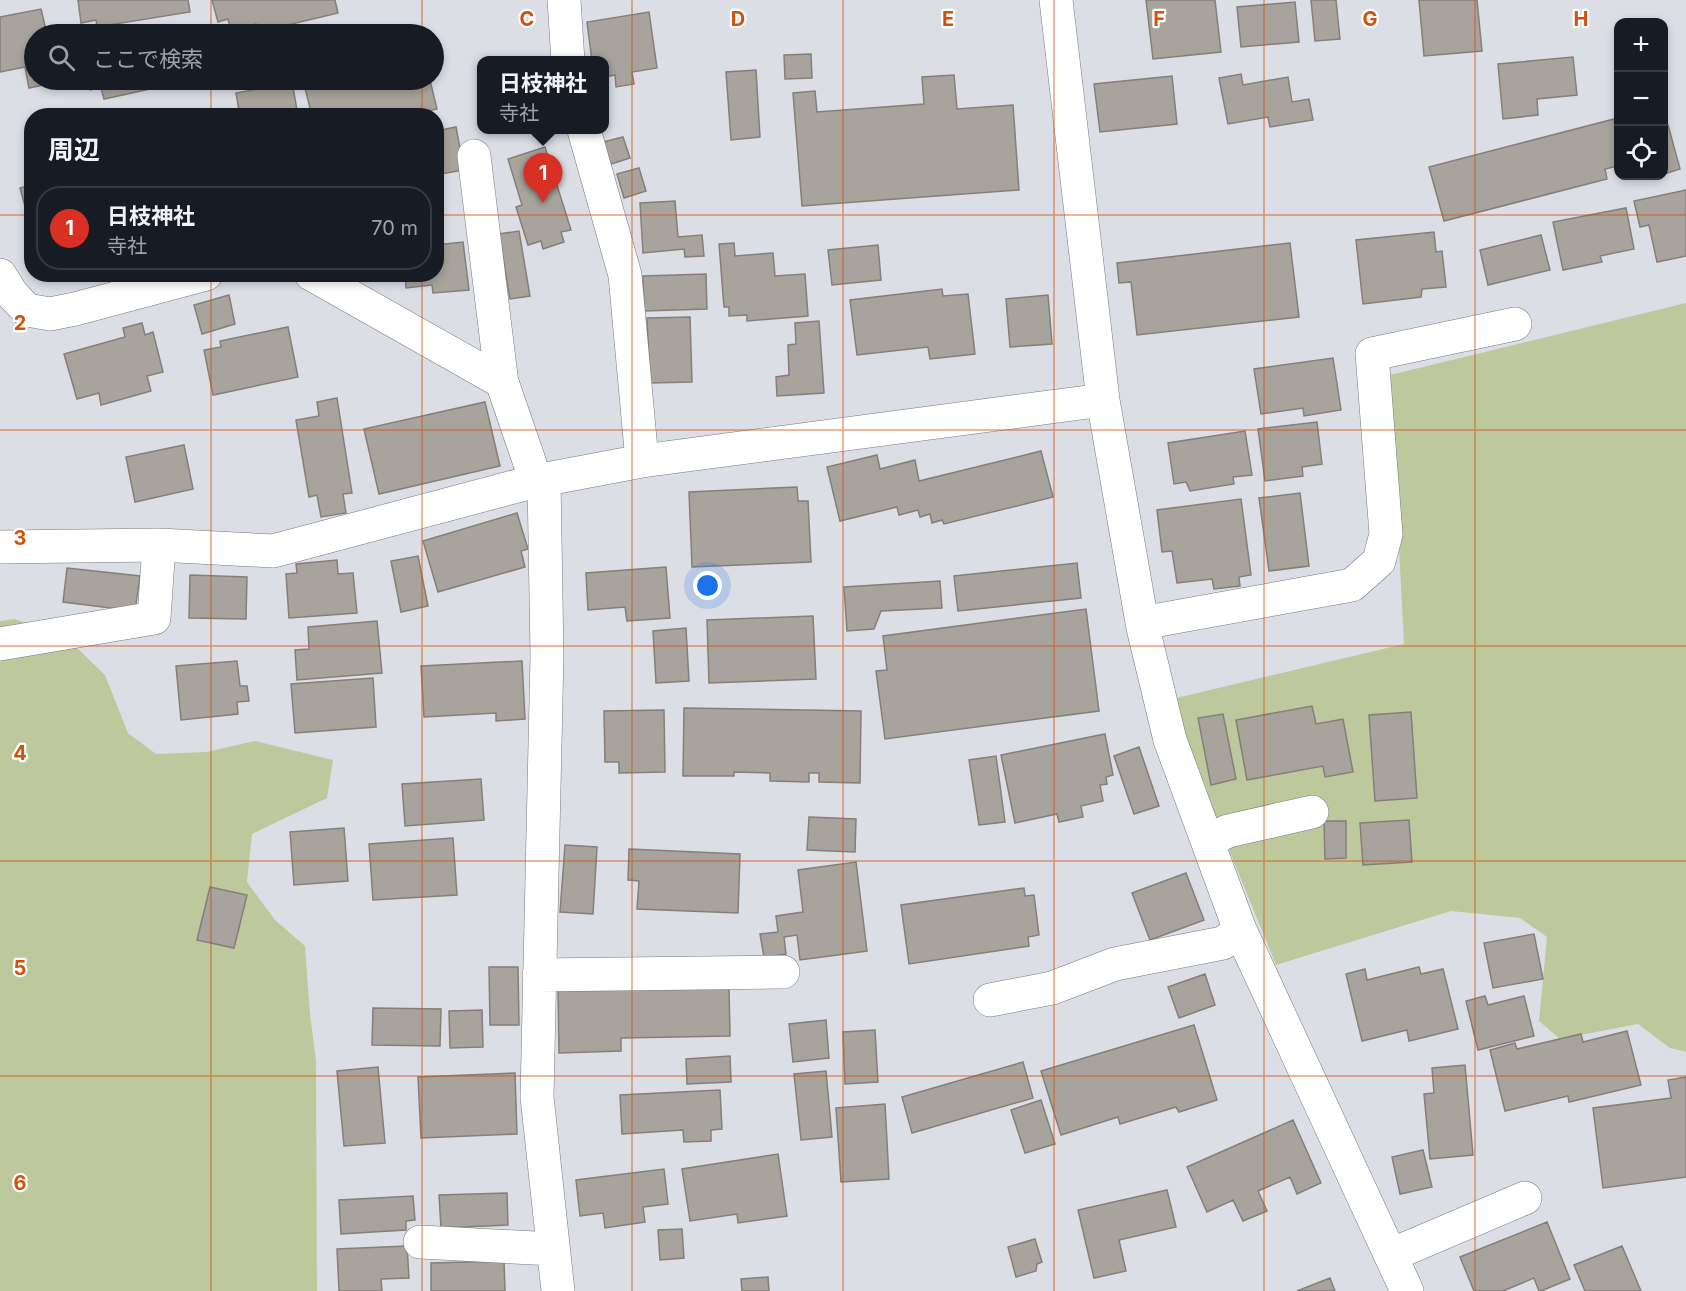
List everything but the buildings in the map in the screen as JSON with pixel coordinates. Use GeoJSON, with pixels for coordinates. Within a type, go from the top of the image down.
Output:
{"type":"FeatureCollection","features":[{"type":"Feature","properties":{"kind":"street"},"geometry":{"type":"LineString","coordinates":[[564,0],[568,56]]}},
{"type":"Feature","properties":{"kind":"street"},"geometry":{"type":"LineString","coordinates":[[1056,0],[1103,400],[1142,623],[1170,740],[1240,930],[1407,1291]]}},
{"type":"Feature","properties":{"kind":"street"},"geometry":{"type":"LineString","coordinates":[[585,134],[625,275],[642,461]]}},
{"type":"Feature","properties":{"kind":"street"},"geometry":{"type":"LineString","coordinates":[[474,156],[502,384],[540,480],[547,656],[537,1097],[558,1291]]}},
{"type":"Feature","properties":{"kind":"street"},"geometry":{"type":"LineString","coordinates":[[0,274],[12,294],[27,310],[50,314],[176,282]]}},
{"type":"Feature","properties":{"kind":"street"},"geometry":{"type":"LineString","coordinates":[[325,282],[502,384]]}},
{"type":"Feature","properties":{"kind":"street"},"geometry":{"type":"LineString","coordinates":[[1142,623],[1352,585],[1379,561],[1386,534],[1372,354],[1515,324]]}},
{"type":"Feature","properties":{"kind":"street"},"geometry":{"type":"LineString","coordinates":[[0,547],[159,545],[273,551],[540,480],[642,461],[1103,400]]}},
{"type":"Feature","properties":{"kind":"street"},"geometry":{"type":"LineString","coordinates":[[0,644],[154,618],[159,545]]}},
{"type":"Feature","properties":{"kind":"street"},"geometry":{"type":"LineString","coordinates":[[1208,841],[1228,831],[1312,812]]}},
{"type":"Feature","properties":{"kind":"street"},"geometry":{"type":"LineString","coordinates":[[990,1000],[1052,988],[1115,964],[1223,942],[1240,930]]}},
{"type":"Feature","properties":{"kind":"street"},"geometry":{"type":"LineString","coordinates":[[539,975],[783,972]]}},
{"type":"Feature","properties":{"kind":"street"},"geometry":{"type":"LineString","coordinates":[[1391,1255],[1525,1198]]}},
{"type":"Feature","properties":{"kind":"street"},"geometry":{"type":"LineString","coordinates":[[420,1242],[553,1249]]}},
{"type":"Feature","properties":{"kind":"green space"},"geometry":{"type":"Polygon","coordinates":[[[1686,303],[1686,1052],[1670,1048],[1638,1024],[1560,1039],[1539,1021],[1547,937],[1520,918],[1451,911],[1276,965],[1168,700],[1404,644],[1390,375],[1686,303]]]}},
{"type":"Feature","properties":{"kind":"green space"},"geometry":{"type":"Polygon","coordinates":[[[15,619],[68,639],[105,675],[128,733],[156,754],[206,752],[255,741],[333,760],[327,798],[252,834],[247,882],[275,920],[305,946],[316,1061],[317,1291],[0,1291],[0,621],[15,619]]]}},
{"type":"Feature","properties":{"kind":"place","name":"日枝神社"},"geometry":{"type":"Point","coordinates":[543,203]}}]}
